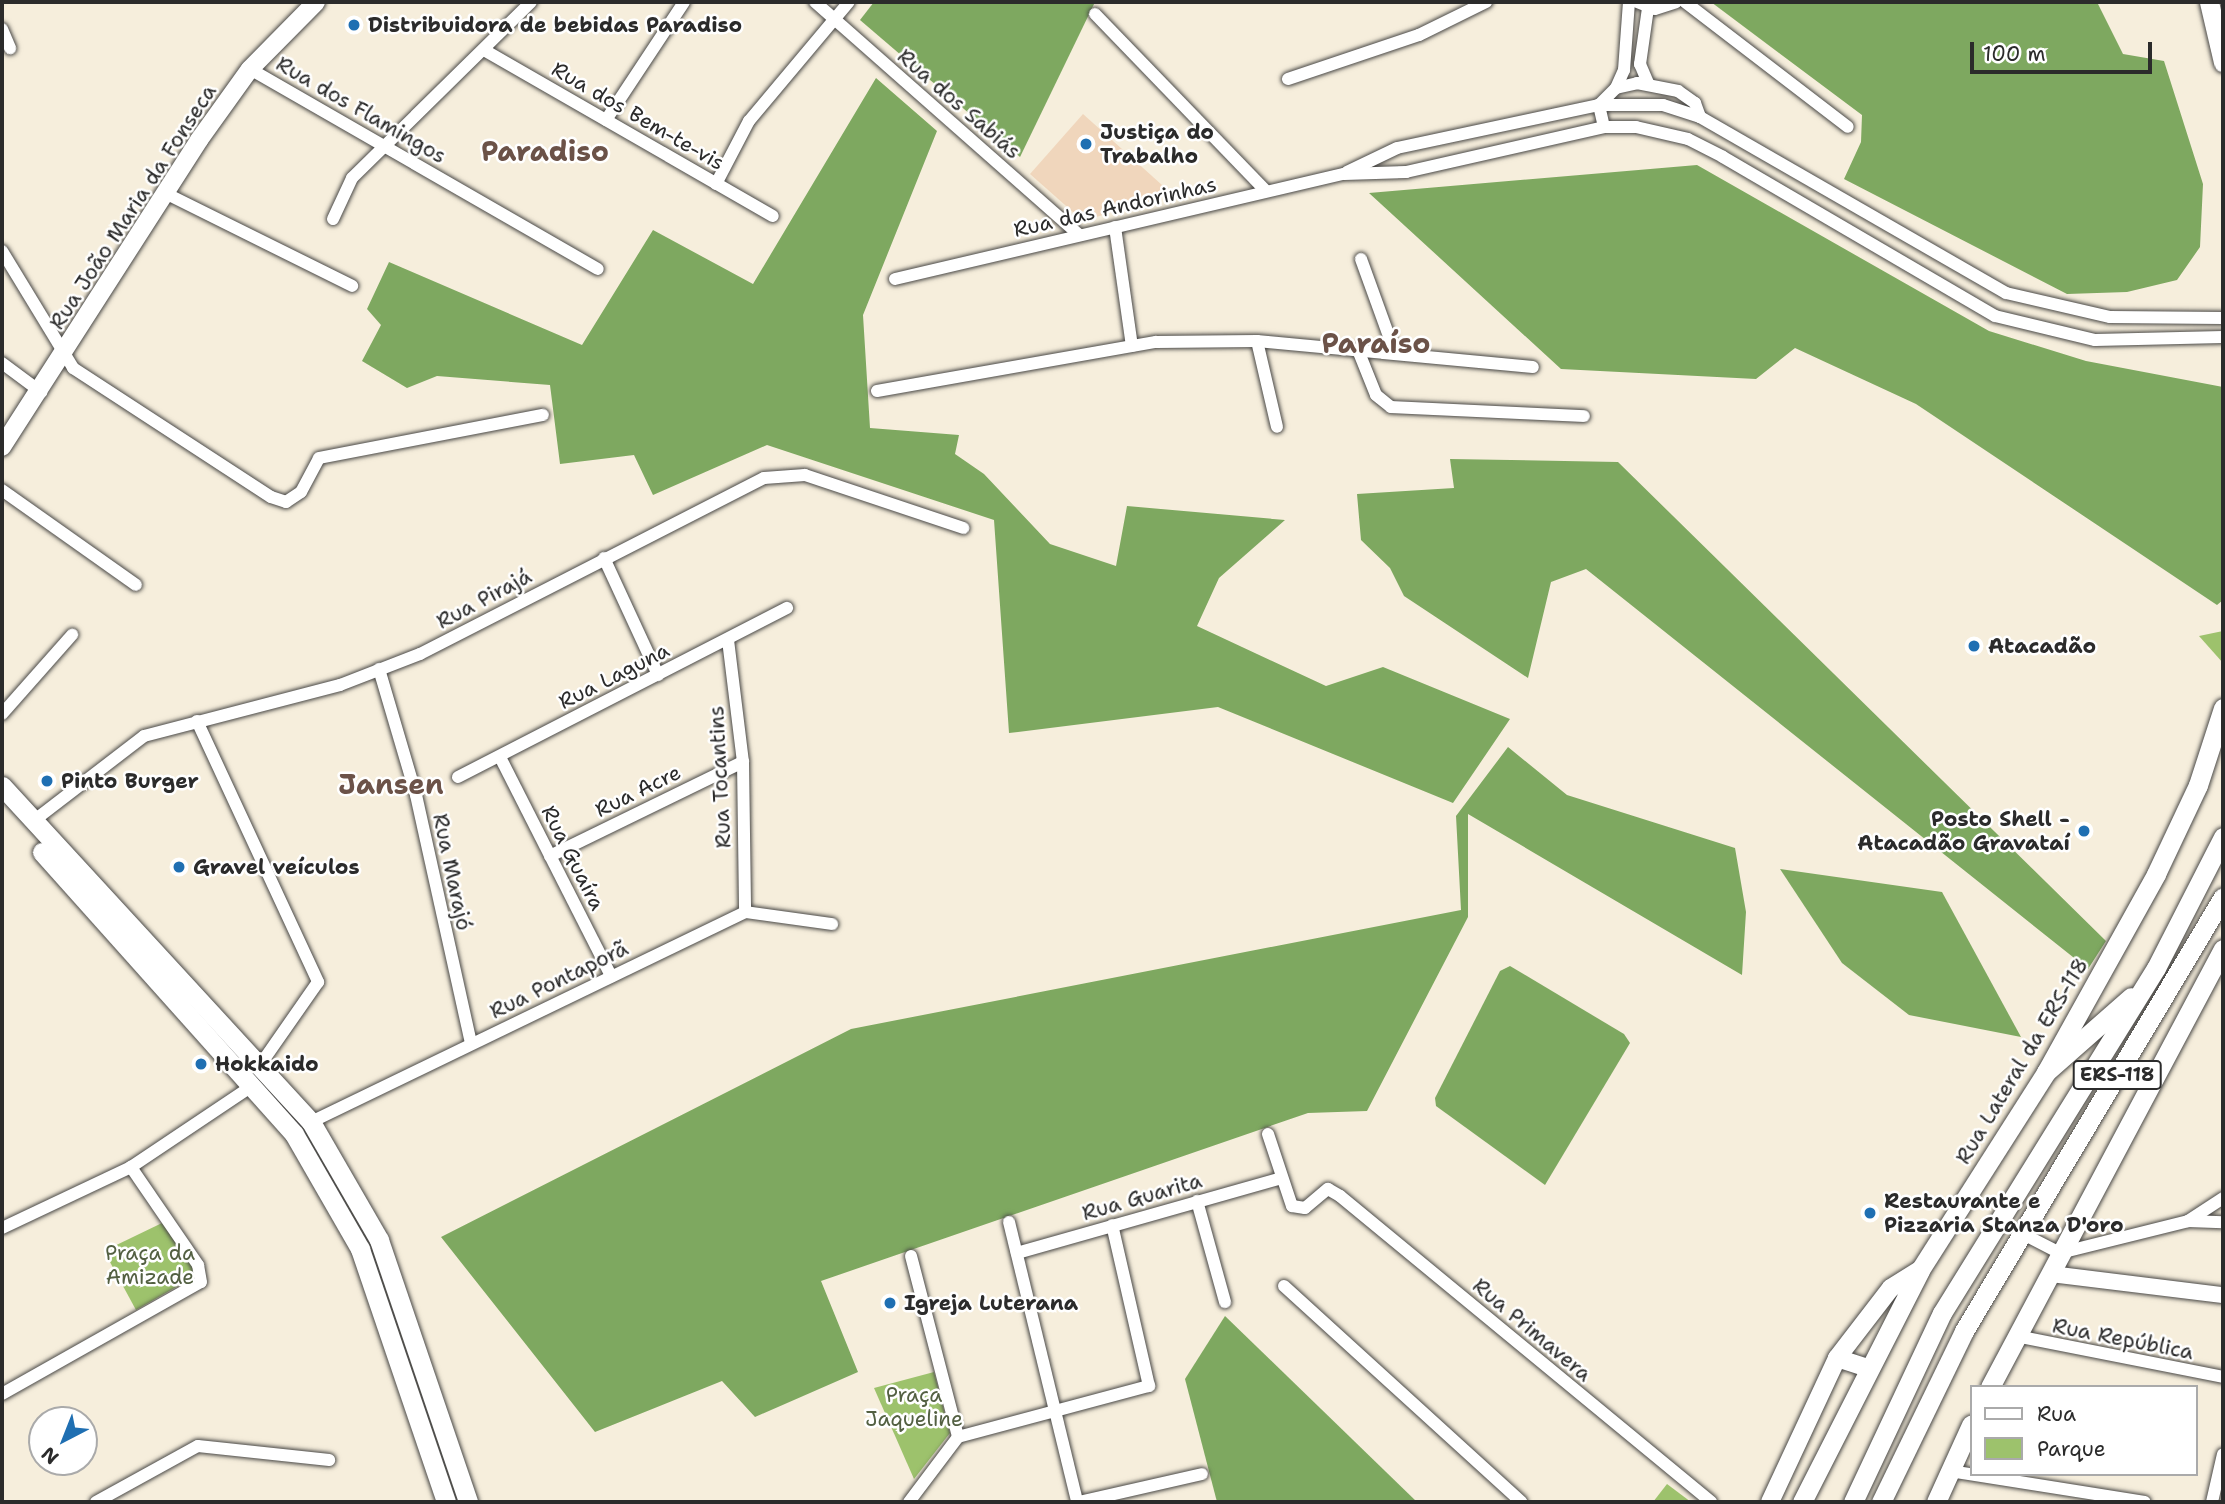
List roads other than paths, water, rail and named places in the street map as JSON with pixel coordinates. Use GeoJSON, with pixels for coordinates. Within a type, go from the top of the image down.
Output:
{"type":"FeatureCollection","features":[{"type":"Feature","properties":{"kind":"main road","name":"Rua João Maria da Fonseca"},"geometry":{"type":"LineString","coordinates":[[2,447],[64,357],[164,193],[250,69],[316,2]]}},
{"type":"Feature","properties":{"kind":"main road"},"geometry":{"type":"LineString","coordinates":[[2209,2],[2223,62]]}},
{"type":"Feature","properties":{"kind":"main road","name":"Rua Lateral da ERS-118"},"geometry":{"type":"LineString","coordinates":[[1802,1502],[1865,1367],[1920,1270],[2046,1072],[2156,874],[2198,785],[2223,708]]}},
{"type":"Feature","properties":{"kind":"main road"},"geometry":{"type":"LineString","coordinates":[[2,786],[311,1122],[379,1240],[468,1502]]}},
{"type":"Feature","properties":{"kind":"main road"},"geometry":{"type":"LineString","coordinates":[[2,807],[293,1134],[360,1249],[446,1502]]}},
{"type":"Feature","properties":{"kind":"main road","name":"ERS-118"},"geometry":{"type":"LineString","coordinates":[[1853,1502],[1942,1313],[2148,983],[2223,837]]}},
{"type":"Feature","properties":{"kind":"main road","name":"ERS-118"},"geometry":{"type":"LineString","coordinates":[[1881,1502],[1922,1412],[2021,1233],[2223,897]]}},
{"type":"Feature","properties":{"kind":"main road"},"geometry":{"type":"LineString","coordinates":[[1991,1385],[2223,949]]}},
{"type":"Feature","properties":{"kind":"main road"},"geometry":{"type":"LineString","coordinates":[[2046,1072],[2148,983]]}},
{"type":"Feature","properties":{"kind":"main road"},"geometry":{"type":"LineString","coordinates":[[1770,1502],[1837,1358],[1891,1288],[1920,1270]]}},
{"type":"Feature","properties":{"kind":"main road"},"geometry":{"type":"LineString","coordinates":[[1837,1358],[1865,1367]]}},
{"type":"Feature","properties":{"kind":"main road"},"geometry":{"type":"LineString","coordinates":[[1936,1502],[1969,1429]]}},
{"type":"Feature","properties":{"kind":"street"},"geometry":{"type":"LineString","coordinates":[[333,219],[352,178],[531,2]]}},
{"type":"Feature","properties":{"kind":"street"},"geometry":{"type":"LineString","coordinates":[[606,120],[684,2]]}},
{"type":"Feature","properties":{"kind":"street","name":"Rua dos Sabiás"},"geometry":{"type":"LineString","coordinates":[[815,2],[1079,235]]}},
{"type":"Feature","properties":{"kind":"street"},"geometry":{"type":"LineString","coordinates":[[716,184],[749,121],[849,2]]}},
{"type":"Feature","properties":{"kind":"street"},"geometry":{"type":"LineString","coordinates":[[1288,79],[1419,35],[1486,2]]}},
{"type":"Feature","properties":{"kind":"street"},"geometry":{"type":"LineString","coordinates":[[1599,105],[1616,88],[1624,70],[1629,2]]}},
{"type":"Feature","properties":{"kind":"street"},"geometry":{"type":"LineString","coordinates":[[1648,83],[1640,64],[1642,5],[1676,2]]}},
{"type":"Feature","properties":{"kind":"street"},"geometry":{"type":"LineString","coordinates":[[1685,2],[1848,127]]}},
{"type":"Feature","properties":{"kind":"street"},"geometry":{"type":"LineString","coordinates":[[1095,14],[1266,191]]}},
{"type":"Feature","properties":{"kind":"street"},"geometry":{"type":"LineString","coordinates":[[2,29],[10,48]]}},
{"type":"Feature","properties":{"kind":"street","name":"Rua dos Bem-te-vis"},"geometry":{"type":"LineString","coordinates":[[484,50],[773,216]]}},
{"type":"Feature","properties":{"kind":"street","name":"Rua dos Flamingos"},"geometry":{"type":"LineString","coordinates":[[250,69],[598,269]]}},
{"type":"Feature","properties":{"kind":"street"},"geometry":{"type":"LineString","coordinates":[[1616,88],[1648,83],[1689,98],[1700,117]]}},
{"type":"Feature","properties":{"kind":"street"},"geometry":{"type":"LineString","coordinates":[[1599,105],[1604,127]]}},
{"type":"Feature","properties":{"kind":"street"},"geometry":{"type":"LineString","coordinates":[[1344,174],[1397,148],[1599,105],[1663,105],[1700,117],[2006,293],[2110,317],[2223,318]]}},
{"type":"Feature","properties":{"kind":"street"},"geometry":{"type":"LineString","coordinates":[[1344,174],[1406,172],[1604,127],[1688,139],[1995,316],[2095,340],[2223,337]]}},
{"type":"Feature","properties":{"kind":"street","name":"Rua das Andorinhas"},"geometry":{"type":"LineString","coordinates":[[895,279],[1344,174]]}},
{"type":"Feature","properties":{"kind":"street"},"geometry":{"type":"LineString","coordinates":[[164,193],[352,286]]}},
{"type":"Feature","properties":{"kind":"street"},"geometry":{"type":"LineString","coordinates":[[1115,227],[1132,346]]}},
{"type":"Feature","properties":{"kind":"street"},"geometry":{"type":"LineString","coordinates":[[2,251],[64,357],[286,502],[301,492],[319,458],[543,415]]}},
{"type":"Feature","properties":{"kind":"street"},"geometry":{"type":"LineString","coordinates":[[1361,259],[1395,353]]}},
{"type":"Feature","properties":{"kind":"street"},"geometry":{"type":"LineString","coordinates":[[1257,341],[1277,427]]}},
{"type":"Feature","properties":{"kind":"street"},"geometry":{"type":"LineString","coordinates":[[877,391],[1132,346],[1257,341],[1533,367]]}},
{"type":"Feature","properties":{"kind":"street"},"geometry":{"type":"LineString","coordinates":[[1359,350],[1376,395],[1391,407],[1584,416]]}},
{"type":"Feature","properties":{"kind":"street"},"geometry":{"type":"LineString","coordinates":[[2,363],[41,392]]}},
{"type":"Feature","properties":{"kind":"street","name":"Rua Pirajá"},"geometry":{"type":"LineString","coordinates":[[33,822],[144,736],[379,669],[764,478],[805,475],[963,528]]}},
{"type":"Feature","properties":{"kind":"street"},"geometry":{"type":"LineString","coordinates":[[2,490],[136,585]]}},
{"type":"Feature","properties":{"kind":"street"},"geometry":{"type":"LineString","coordinates":[[604,558],[658,675]]}},
{"type":"Feature","properties":{"kind":"street","name":"Rua Laguna"},"geometry":{"type":"LineString","coordinates":[[458,777],[787,608]]}},
{"type":"Feature","properties":{"kind":"street"},"geometry":{"type":"LineString","coordinates":[[2,714],[72,635]]}},
{"type":"Feature","properties":{"kind":"street","name":"Rua Tocantins"},"geometry":{"type":"LineString","coordinates":[[728,640],[743,762],[745,912]]}},
{"type":"Feature","properties":{"kind":"street","name":"Rua Marajó"},"geometry":{"type":"LineString","coordinates":[[379,669],[416,795],[471,1043]]}},
{"type":"Feature","properties":{"kind":"street"},"geometry":{"type":"LineString","coordinates":[[197,722],[318,982],[260,1065]]}},
{"type":"Feature","properties":{"kind":"street","name":"Rua Guaíra"},"geometry":{"type":"LineString","coordinates":[[500,757],[611,976]]}},
{"type":"Feature","properties":{"kind":"street","name":"Rua Acre"},"geometry":{"type":"LineString","coordinates":[[550,856],[743,762]]}},
{"type":"Feature","properties":{"kind":"street"},"geometry":{"type":"LineString","coordinates":[[745,912],[832,924]]}},
{"type":"Feature","properties":{"kind":"street","name":"Rua Pontaporã"},"geometry":{"type":"LineString","coordinates":[[311,1122],[745,912]]}},
{"type":"Feature","properties":{"kind":"street"},"geometry":{"type":"LineString","coordinates":[[2,1228],[131,1167],[252,1086]]}},
{"type":"Feature","properties":{"kind":"street"},"geometry":{"type":"LineString","coordinates":[[1268,1134],[1279,1179]]}},
{"type":"Feature","properties":{"kind":"street"},"geometry":{"type":"LineString","coordinates":[[2,1394],[201,1282],[198,1265],[131,1167]]}},
{"type":"Feature","properties":{"kind":"street","name":"Rua Guarita"},"geometry":{"type":"LineString","coordinates":[[1017,1253],[1279,1179]]}},
{"type":"Feature","properties":{"kind":"street","name":"Rua Primavera"},"geometry":{"type":"LineString","coordinates":[[1279,1179],[1296,1209],[1328,1189],[1711,1502]]}},
{"type":"Feature","properties":{"kind":"street"},"geometry":{"type":"LineString","coordinates":[[2188,1221],[2223,1198]]}},
{"type":"Feature","properties":{"kind":"street"},"geometry":{"type":"LineString","coordinates":[[1198,1201],[1225,1302]]}},
{"type":"Feature","properties":{"kind":"street"},"geometry":{"type":"LineString","coordinates":[[2021,1233],[2060,1253],[2188,1221],[2223,1222]]}},
{"type":"Feature","properties":{"kind":"street"},"geometry":{"type":"LineString","coordinates":[[1009,1222],[1078,1502],[1202,1474]]}},
{"type":"Feature","properties":{"kind":"street"},"geometry":{"type":"LineString","coordinates":[[909,1502],[958,1437],[1149,1386],[1112,1225]]}},
{"type":"Feature","properties":{"kind":"street"},"geometry":{"type":"LineString","coordinates":[[911,1256],[958,1437]]}},
{"type":"Feature","properties":{"kind":"street"},"geometry":{"type":"LineString","coordinates":[[2050,1274],[2223,1295]]}},
{"type":"Feature","properties":{"kind":"street"},"geometry":{"type":"LineString","coordinates":[[1284,1286],[1521,1502]]}},
{"type":"Feature","properties":{"kind":"street","name":"Rua República"},"geometry":{"type":"LineString","coordinates":[[2015,1336],[2223,1377]]}},
{"type":"Feature","properties":{"kind":"street"},"geometry":{"type":"LineString","coordinates":[[96,1502],[198,1446],[329,1460]]}},
{"type":"Feature","properties":{"kind":"street"},"geometry":{"type":"LineString","coordinates":[[2212,1502],[2223,1454]]}},
{"type":"Feature","properties":{"kind":"street"},"geometry":{"type":"LineString","coordinates":[[1950,1472],[1969,1475]]}},
{"type":"Feature","properties":{"kind":"street"},"geometry":{"type":"LineString","coordinates":[[1976,1476],[2145,1502]]}},
{"type":"Feature","properties":{"kind":"place","name":"Distribuidora de bebidas Paradiso"},"geometry":{"type":"Point","coordinates":[354,25]}},
{"type":"Feature","properties":{"kind":"place","name":"Justiça do Trabalho"},"geometry":{"type":"Point","coordinates":[1086,144]}},
{"type":"Feature","properties":{"kind":"place","name":"Atacadão"},"geometry":{"type":"Point","coordinates":[1974,646]}},
{"type":"Feature","properties":{"kind":"place","name":"Pinto Burger"},"geometry":{"type":"Point","coordinates":[47,781]}},
{"type":"Feature","properties":{"kind":"place","name":"Posto Shell - Atacadão Gravataí"},"geometry":{"type":"Point","coordinates":[2084,831]}},
{"type":"Feature","properties":{"kind":"place","name":"Gravel veículos"},"geometry":{"type":"Point","coordinates":[179,867]}},
{"type":"Feature","properties":{"kind":"place","name":"Hokkaido"},"geometry":{"type":"Point","coordinates":[201,1064]}},
{"type":"Feature","properties":{"kind":"place","name":"Restaurante e Pizzaria Stanza D'oro"},"geometry":{"type":"Point","coordinates":[1870,1213]}},
{"type":"Feature","properties":{"kind":"place","name":"Igreja Luterana"},"geometry":{"type":"Point","coordinates":[890,1303]}},
{"type":"Feature","properties":{"kind":"district","name":"Paradiso"},"geometry":{"type":"Point","coordinates":[545,151]}},
{"type":"Feature","properties":{"kind":"district","name":"Paraíso"},"geometry":{"type":"Point","coordinates":[1376,343]}},
{"type":"Feature","properties":{"kind":"district","name":"Jansen"},"geometry":{"type":"Point","coordinates":[391,784]}},
{"type":"Feature","properties":{"kind":"park label","name":"Praça da Amizade"},"geometry":{"type":"Point","coordinates":[150,1265]}},
{"type":"Feature","properties":{"kind":"park label","name":"Praça Jaqueline"},"geometry":{"type":"Point","coordinates":[914,1407]}}]}
